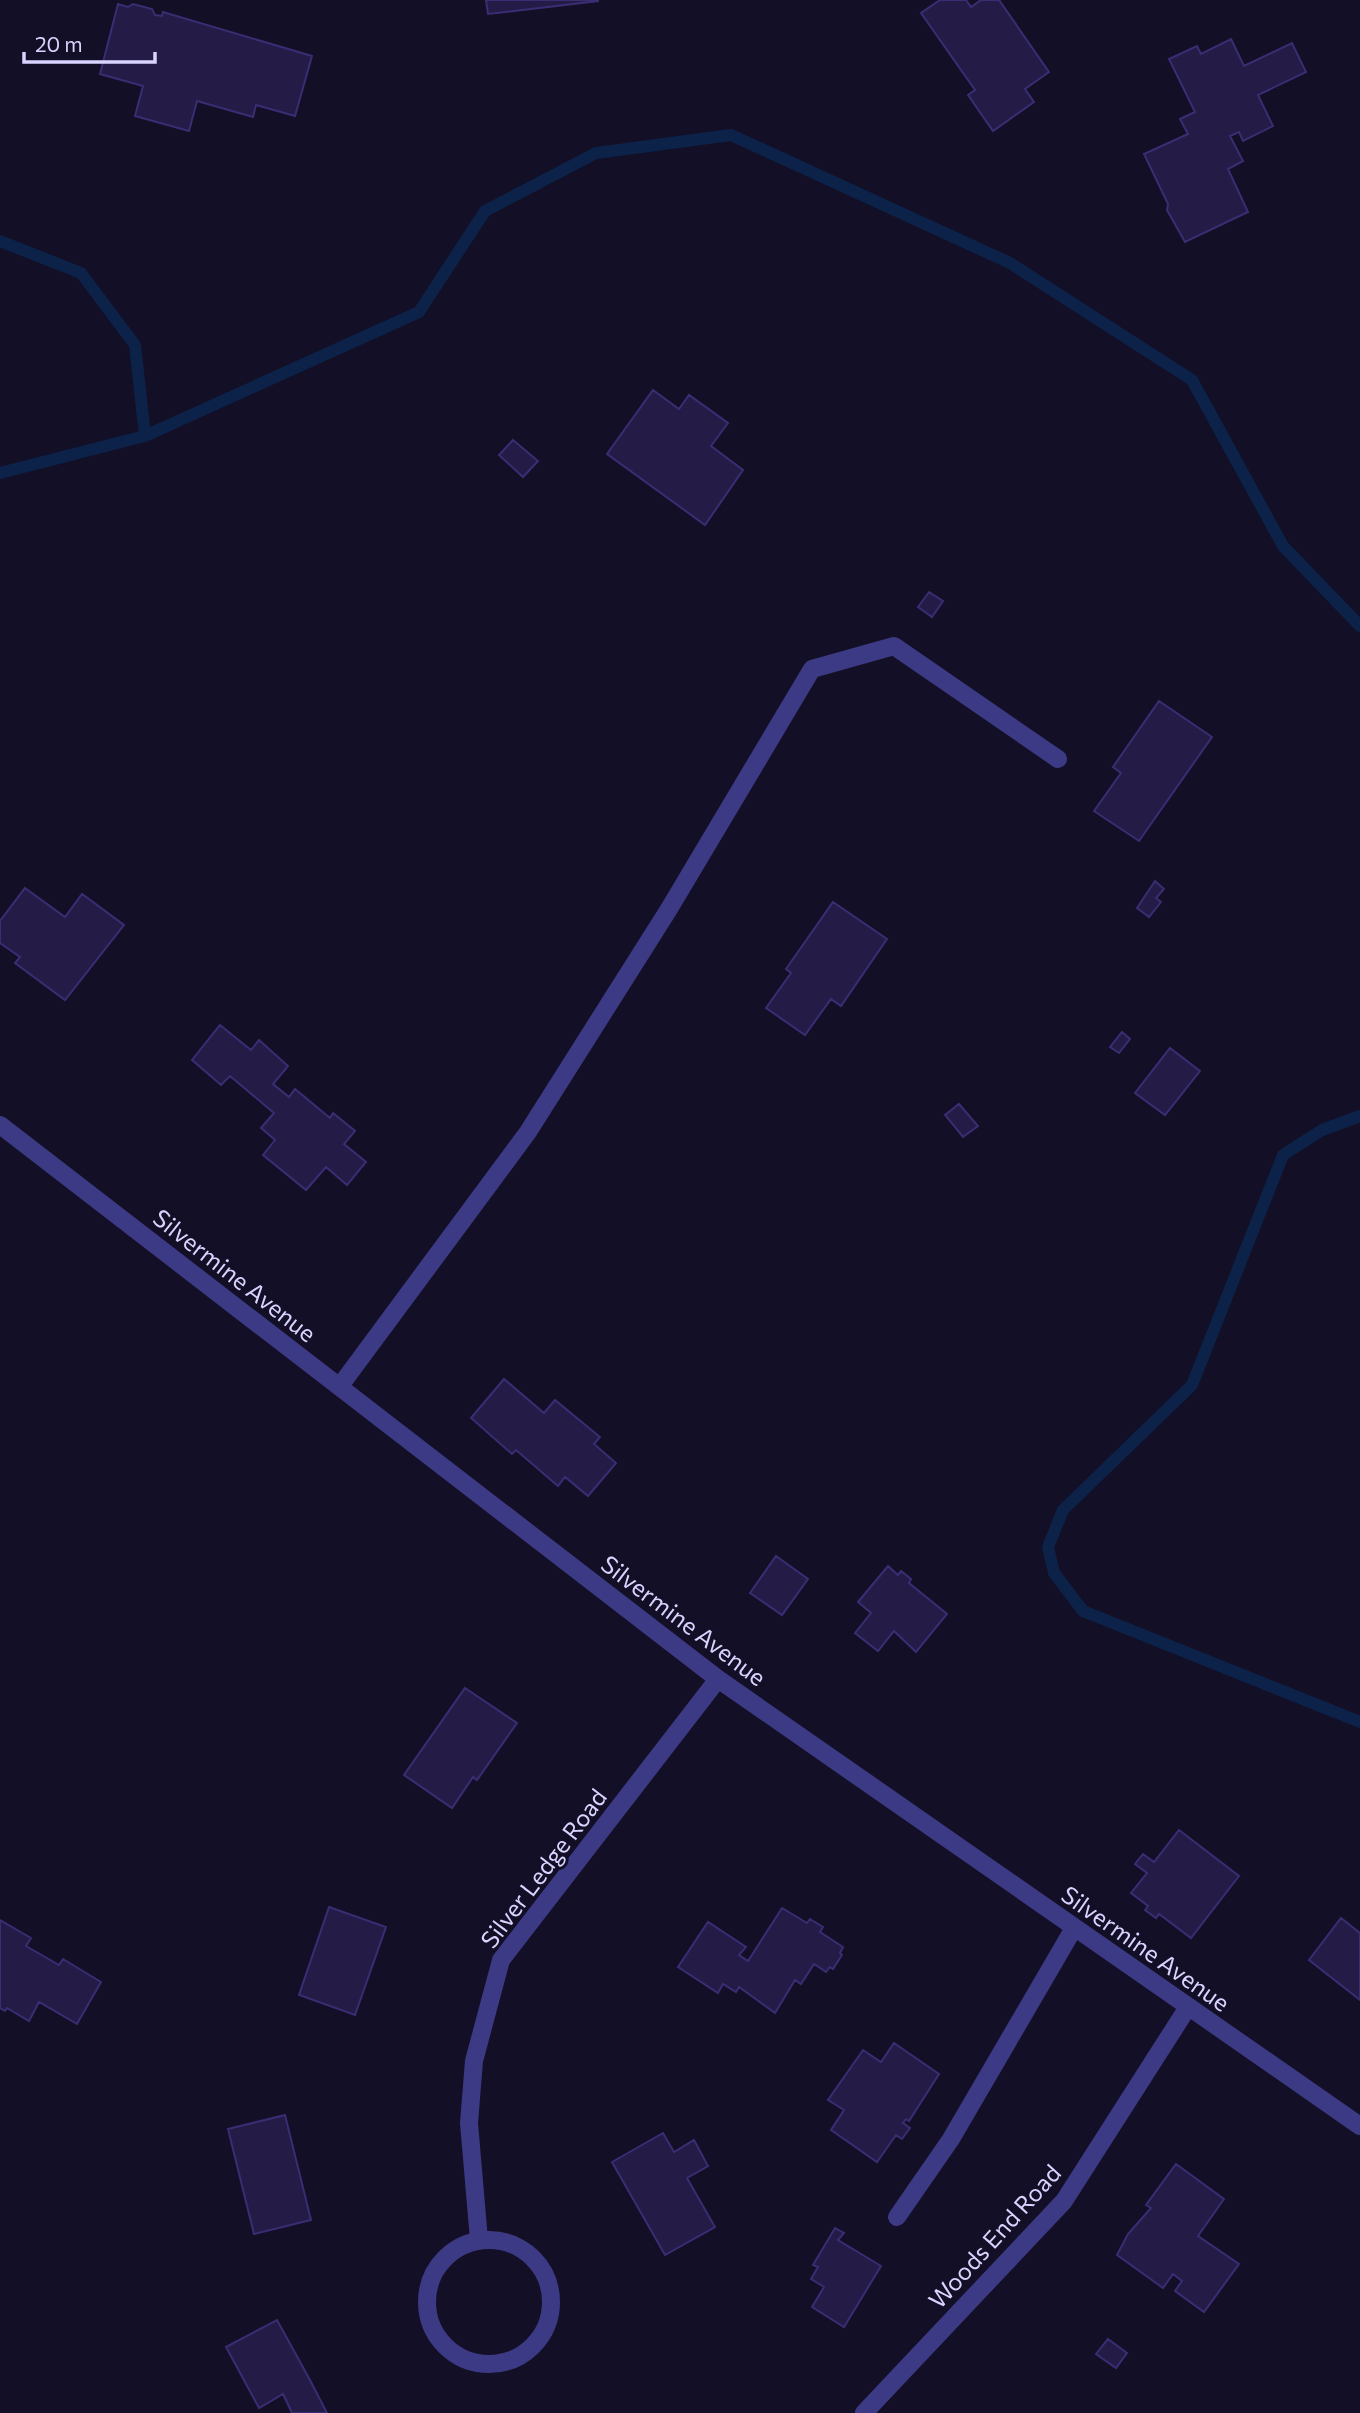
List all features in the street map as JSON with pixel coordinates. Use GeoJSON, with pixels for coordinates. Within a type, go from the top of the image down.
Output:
{"type":"FeatureCollection","features":[{"type":"Feature","properties":{"kind":"street"},"geometry":{"type":"LineString","coordinates":[[340,1386],[528,1132],[669,909],[812,669],[894,646],[1058,759]]}},
{"type":"Feature","properties":{"kind":"street","name":"Silvermine Avenue"},"geometry":{"type":"LineString","coordinates":[[0,1125],[718,1679],[1360,2126]]}},
{"type":"Feature","properties":{"kind":"street","name":"Silver Ledge Road"},"geometry":{"type":"LineString","coordinates":[[480,2240],[469,2123],[473,2073],[501,1960],[718,1679]]}},
{"type":"Feature","properties":{"kind":"street"},"geometry":{"type":"LineString","coordinates":[[897,2217],[951,2139],[1074,1928]]}},
{"type":"Feature","properties":{"kind":"street","name":"Woods End Road"},"geometry":{"type":"LineString","coordinates":[[864,2413],[1064,2201],[1188,2007]]}},
{"type":"Feature","properties":{"kind":"street"},"geometry":{"type":"LineString","coordinates":[[480,2240],[504,2241],[526,2251],[543,2269],[551,2292],[550,2317],[540,2339],[522,2356],[499,2364],[474,2364],[452,2353],[436,2335],[427,2312],[428,2288],[438,2265],[456,2249],[480,2240]]}},
{"type":"Feature","properties":{"kind":"building"},"geometry":{"type":"Polygon","coordinates":[[[486,0],[598,0],[598,1],[488,14],[486,0]]]}},
{"type":"Feature","properties":{"kind":"building"},"geometry":{"type":"Polygon","coordinates":[[[940,0],[966,0],[971,7],[981,0],[999,0],[1049,72],[1025,89],[1034,102],[993,131],[968,95],[975,90],[921,13],[940,0]]]}},
{"type":"Feature","properties":{"kind":"building"},"geometry":{"type":"Polygon","coordinates":[[[118,4],[128,7],[133,4],[152,9],[155,15],[162,16],[163,12],[312,56],[295,116],[256,105],[253,117],[197,101],[189,131],[135,116],[143,86],[100,74],[118,4]]]}},
{"type":"Feature","properties":{"kind":"building"},"geometry":{"type":"Polygon","coordinates":[[[1231,39],[1244,66],[1292,43],[1306,72],[1258,95],[1273,126],[1243,141],[1239,132],[1230,136],[1243,161],[1228,169],[1248,212],[1185,242],[1167,210],[1168,204],[1144,154],[1188,134],[1180,119],[1195,112],[1169,59],[1197,46],[1201,54],[1231,39]]]}},
{"type":"Feature","properties":{"kind":"building"},"geometry":{"type":"Polygon","coordinates":[[[653,390],[679,409],[689,395],[728,423],[711,446],[743,470],[705,525],[607,454],[653,390]]]}},
{"type":"Feature","properties":{"kind":"building"},"geometry":{"type":"Polygon","coordinates":[[[513,440],[538,461],[523,477],[499,455],[513,440]]]}},
{"type":"Feature","properties":{"kind":"building"},"geometry":{"type":"Polygon","coordinates":[[[929,592],[943,601],[932,617],[918,607],[929,592]]]}},
{"type":"Feature","properties":{"kind":"building"},"geometry":{"type":"Polygon","coordinates":[[[1159,701],[1212,737],[1139,841],[1094,811],[1121,773],[1113,767],[1159,701]]]}},
{"type":"Feature","properties":{"kind":"building"},"geometry":{"type":"Polygon","coordinates":[[[1155,881],[1164,889],[1156,898],[1161,902],[1149,917],[1137,908],[1155,881]]]}},
{"type":"Feature","properties":{"kind":"building"},"geometry":{"type":"Polygon","coordinates":[[[25,888],[65,917],[82,894],[124,925],[65,1000],[15,963],[20,957],[0,943],[0,921],[25,888]]]}},
{"type":"Feature","properties":{"kind":"building"},"geometry":{"type":"Polygon","coordinates":[[[833,902],[887,939],[841,1006],[831,999],[805,1035],[766,1008],[791,973],[786,969],[833,902]]]}},
{"type":"Feature","properties":{"kind":"building"},"geometry":{"type":"Polygon","coordinates":[[[220,1025],[251,1050],[259,1040],[288,1066],[273,1084],[289,1097],[295,1089],[330,1118],[333,1113],[355,1131],[344,1144],[366,1162],[347,1185],[326,1167],[306,1190],[263,1155],[275,1140],[261,1128],[274,1113],[230,1076],[221,1085],[192,1060],[220,1025]]]}},
{"type":"Feature","properties":{"kind":"building"},"geometry":{"type":"Polygon","coordinates":[[[1122,1032],[1130,1039],[1119,1053],[1110,1047],[1122,1032]]]}},
{"type":"Feature","properties":{"kind":"building"},"geometry":{"type":"Polygon","coordinates":[[[1170,1048],[1200,1071],[1165,1115],[1135,1093],[1170,1048]]]}},
{"type":"Feature","properties":{"kind":"building"},"geometry":{"type":"Polygon","coordinates":[[[959,1104],[978,1126],[963,1137],[945,1115],[959,1104]]]}},
{"type":"Feature","properties":{"kind":"building"},"geometry":{"type":"Polygon","coordinates":[[[504,1379],[544,1413],[555,1400],[600,1437],[594,1444],[616,1463],[588,1496],[565,1477],[558,1486],[516,1450],[512,1454],[471,1418],[504,1379]]]}},
{"type":"Feature","properties":{"kind":"building"},"geometry":{"type":"Polygon","coordinates":[[[776,1556],[808,1579],[782,1615],[750,1593],[776,1556]]]}},
{"type":"Feature","properties":{"kind":"building"},"geometry":{"type":"Polygon","coordinates":[[[888,1566],[898,1575],[901,1571],[911,1579],[909,1583],[947,1614],[916,1652],[894,1631],[878,1651],[855,1633],[871,1613],[858,1602],[888,1566]]]}},
{"type":"Feature","properties":{"kind":"building"},"geometry":{"type":"Polygon","coordinates":[[[465,1688],[517,1723],[477,1780],[473,1777],[452,1808],[404,1775],[465,1688]]]}},
{"type":"Feature","properties":{"kind":"building"},"geometry":{"type":"Polygon","coordinates":[[[1179,1830],[1239,1876],[1191,1938],[1159,1914],[1156,1918],[1145,1910],[1148,1906],[1131,1893],[1147,1873],[1135,1864],[1143,1854],[1154,1862],[1179,1830]]]}},
{"type":"Feature","properties":{"kind":"building"},"geometry":{"type":"Polygon","coordinates":[[[329,1907],[386,1927],[355,2015],[299,1995],[329,1907]]]}},
{"type":"Feature","properties":{"kind":"building"},"geometry":{"type":"Polygon","coordinates":[[[782,1908],[807,1923],[810,1919],[823,1927],[820,1932],[843,1947],[840,1953],[842,1955],[833,1969],[830,1967],[826,1972],[814,1964],[801,1984],[795,1980],[775,2013],[739,1987],[736,1992],[723,1984],[718,1993],[678,1967],[708,1922],[746,1947],[739,1955],[748,1961],[782,1908]]]}},
{"type":"Feature","properties":{"kind":"building"},"geometry":{"type":"Polygon","coordinates":[[[1341,1918],[1360,1933],[1360,2000],[1309,1960],[1341,1918]]]}},
{"type":"Feature","properties":{"kind":"building"},"geometry":{"type":"Polygon","coordinates":[[[0,1920],[31,1938],[26,1946],[59,1965],[63,1959],[101,1982],[77,2024],[39,2002],[29,2021],[7,2008],[5,2011],[0,2008],[0,1920]]]}},
{"type":"Feature","properties":{"kind":"building"},"geometry":{"type":"Polygon","coordinates":[[[894,2043],[939,2074],[909,2121],[906,2119],[903,2123],[910,2128],[902,2139],[896,2135],[877,2162],[831,2130],[844,2110],[828,2100],[863,2050],[881,2062],[894,2043]]]}},
{"type":"Feature","properties":{"kind":"building"},"geometry":{"type":"Polygon","coordinates":[[[285,2115],[311,2220],[254,2234],[228,2129],[285,2115]]]}},
{"type":"Feature","properties":{"kind":"building"},"geometry":{"type":"Polygon","coordinates":[[[663,2133],[674,2152],[694,2140],[708,2166],[687,2178],[715,2227],[665,2255],[612,2162],[663,2133]]]}},
{"type":"Feature","properties":{"kind":"building"},"geometry":{"type":"Polygon","coordinates":[[[1176,2164],[1224,2199],[1198,2236],[1239,2264],[1204,2312],[1175,2291],[1182,2281],[1173,2274],[1163,2288],[1117,2255],[1128,2234],[1151,2208],[1146,2205],[1176,2164]]]}},
{"type":"Feature","properties":{"kind":"building"},"geometry":{"type":"Polygon","coordinates":[[[835,2228],[844,2233],[838,2240],[881,2266],[844,2327],[812,2307],[824,2287],[811,2279],[818,2267],[813,2265],[835,2228]]]}},
{"type":"Feature","properties":{"kind":"building"},"geometry":{"type":"Polygon","coordinates":[[[277,2320],[327,2413],[292,2413],[283,2394],[259,2408],[226,2347],[277,2320]]]}},
{"type":"Feature","properties":{"kind":"building"},"geometry":{"type":"Polygon","coordinates":[[[1108,2339],[1127,2353],[1116,2368],[1096,2354],[1108,2339]]]}},
{"type":"Feature","properties":{"kind":"waterway"},"geometry":{"type":"LineString","coordinates":[[0,241],[81,273],[135,345],[145,436],[419,312],[485,211],[596,153],[731,135],[1010,263],[1192,380],[1283,546],[1360,626]]}},
{"type":"Feature","properties":{"kind":"waterway"},"geometry":{"type":"LineString","coordinates":[[0,473],[145,436]]}},
{"type":"Feature","properties":{"kind":"waterway"},"geometry":{"type":"LineString","coordinates":[[1360,1116],[1322,1130],[1283,1155],[1192,1385],[1063,1510],[1048,1547],[1054,1573],[1083,1611],[1360,1722]]}}]}
